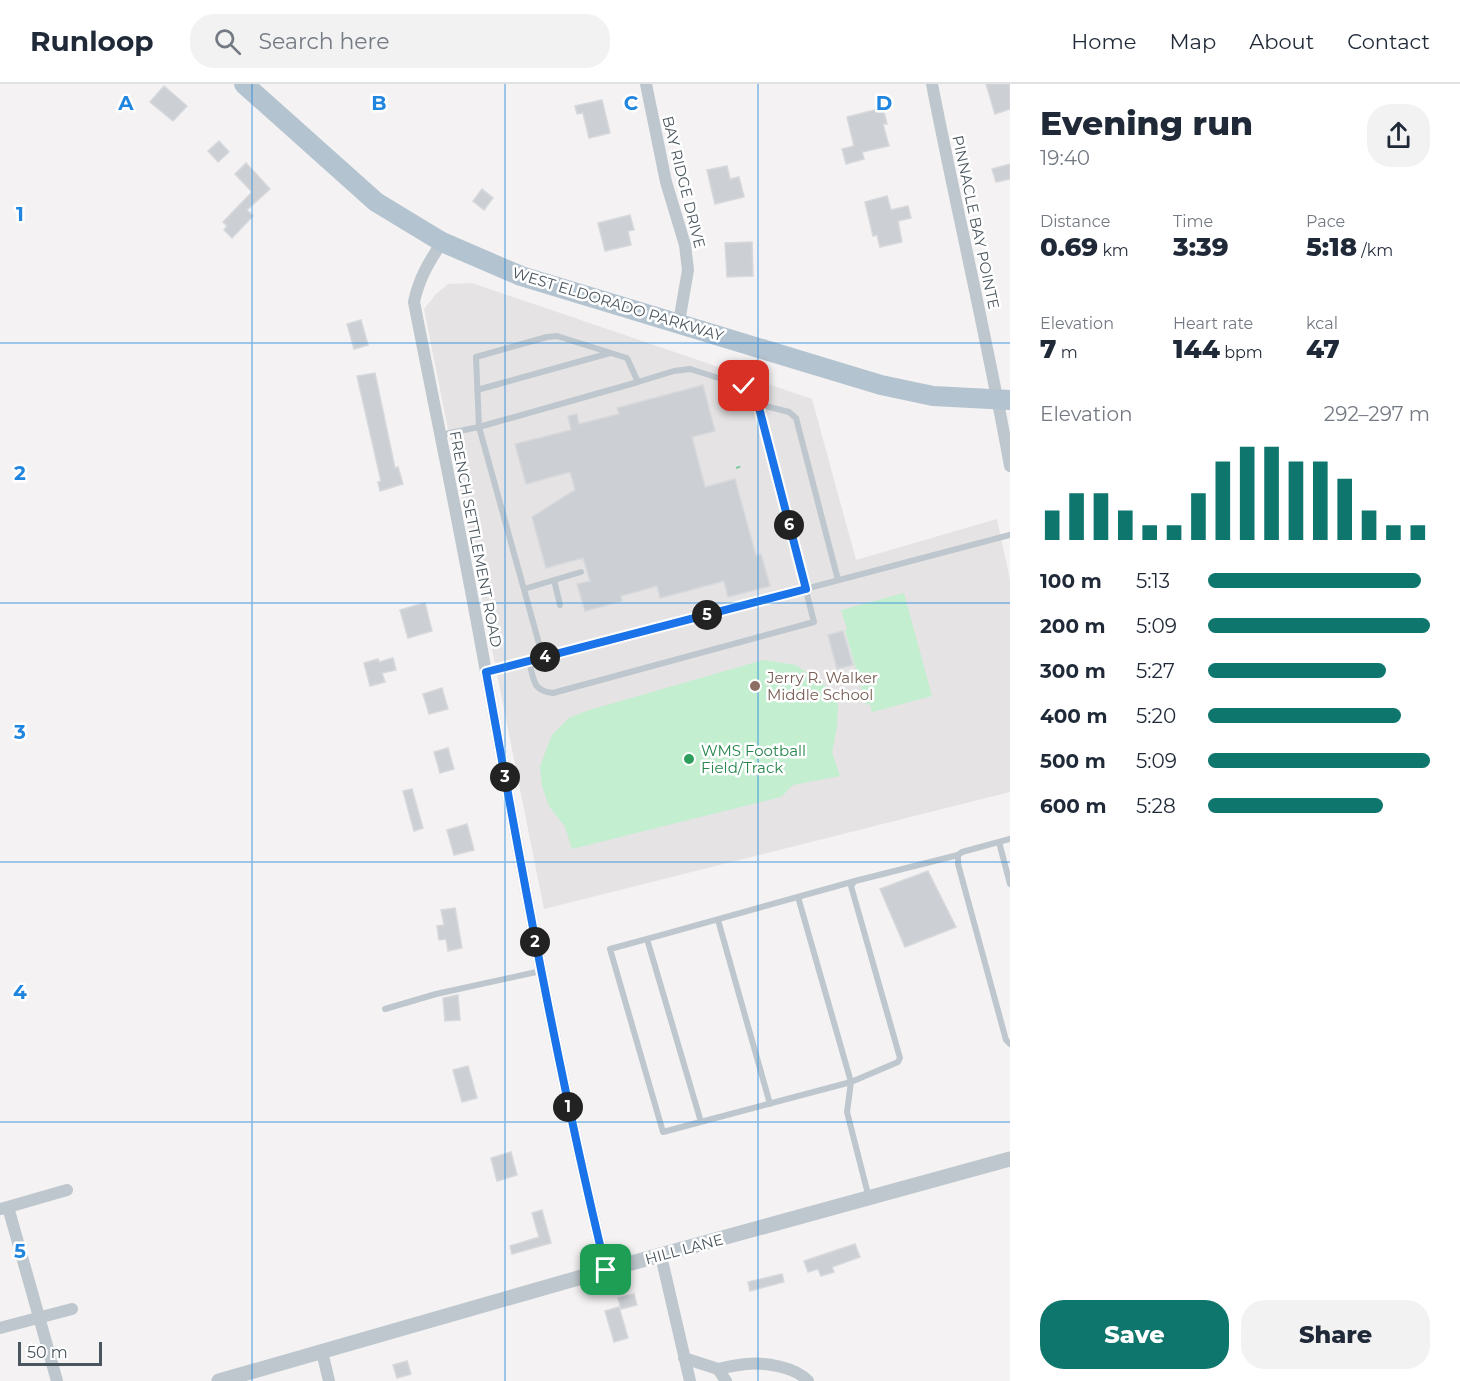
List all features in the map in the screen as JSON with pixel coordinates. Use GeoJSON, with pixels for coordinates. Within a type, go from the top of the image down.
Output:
{"type":"FeatureCollection","features":[{"type":"Feature","properties":{"kind":"main road","name":"WEST ELDORADO PARKWAY"},"geometry":{"type":"LineString","coordinates":[[244,84],[376,202],[442,242],[521,276],[881,385],[933,396],[1004,400]]}},
{"type":"Feature","properties":{"kind":"street","name":"BAY RIDGE DRIVE"},"geometry":{"type":"LineString","coordinates":[[646,84],[666,182],[686,245],[688,270],[679,322]]}},
{"type":"Feature","properties":{"kind":"street","name":"PINNACLE BAY POINTE"},"geometry":{"type":"LineString","coordinates":[[932,84],[962,238],[1004,400],[1010,466]]}},
{"type":"Feature","properties":{"kind":"street","name":"FRENCH SETTLEMENT ROAD"},"geometry":{"type":"LineString","coordinates":[[442,242],[425,267],[414,302],[541,971],[579,1160],[606,1270]]}},
{"type":"Feature","properties":{"kind":"street","name":"HILL LANE"},"geometry":{"type":"LineString","coordinates":[[219,1381],[606,1270],[1010,1159]]}},
{"type":"Feature","properties":{"kind":"street"},"geometry":{"type":"LineString","coordinates":[[57,1381],[4,1208],[67,1191]]}},
{"type":"Feature","properties":{"kind":"street"},"geometry":{"type":"LineString","coordinates":[[661,1256],[690,1381]]}},
{"type":"Feature","properties":{"kind":"street"},"geometry":{"type":"LineString","coordinates":[[0,1328],[72,1310]]}},
{"type":"Feature","properties":{"kind":"street"},"geometry":{"type":"LineString","coordinates":[[322,1352],[329,1381]]}},
{"type":"Feature","properties":{"kind":"street"},"geometry":{"type":"LineString","coordinates":[[684,1358],[717,1369],[760,1363],[803,1375],[808,1381]]}},
{"type":"Feature","properties":{"kind":"street"},"geometry":{"type":"LineString","coordinates":[[717,1369],[726,1381]]}},
{"type":"Feature","properties":{"kind":"lane"},"geometry":{"type":"LineString","coordinates":[[543,658],[479,427],[476,357],[557,336],[627,358],[638,382]]}},
{"type":"Feature","properties":{"kind":"lane"},"geometry":{"type":"LineString","coordinates":[[477,390],[610,353]]}},
{"type":"Feature","properties":{"kind":"lane"},"geometry":{"type":"LineString","coordinates":[[440,435],[479,427],[674,371],[690,369],[744,386],[752,393],[758,404],[814,622],[553,693],[543,692],[536,686],[529,662]]}},
{"type":"Feature","properties":{"kind":"lane"},"geometry":{"type":"LineString","coordinates":[[758,404],[789,412],[796,418],[838,580]]}},
{"type":"Feature","properties":{"kind":"lane"},"geometry":{"type":"LineString","coordinates":[[486,672],[1010,535]]}},
{"type":"Feature","properties":{"kind":"lane"},"geometry":{"type":"LineString","coordinates":[[524,589],[581,572]]}},
{"type":"Feature","properties":{"kind":"lane"},"geometry":{"type":"LineString","coordinates":[[554,580],[560,605]]}},
{"type":"Feature","properties":{"kind":"lane"},"geometry":{"type":"LineString","coordinates":[[855,881],[851,886],[900,1058],[898,1062],[851,1082],[663,1132],[610,950],[855,881],[958,855],[1010,838]]}},
{"type":"Feature","properties":{"kind":"lane"},"geometry":{"type":"LineString","coordinates":[[999,842],[1010,884]]}},
{"type":"Feature","properties":{"kind":"lane"},"geometry":{"type":"LineString","coordinates":[[958,855],[958,864],[1006,1040],[1010,1044]]}},
{"type":"Feature","properties":{"kind":"lane"},"geometry":{"type":"LineString","coordinates":[[798,897],[851,1082],[847,1112],[869,1199]]}},
{"type":"Feature","properties":{"kind":"lane"},"geometry":{"type":"LineString","coordinates":[[717,920],[770,1104]]}},
{"type":"Feature","properties":{"kind":"lane"},"geometry":{"type":"LineString","coordinates":[[646,939],[701,1122]]}},
{"type":"Feature","properties":{"kind":"lane"},"geometry":{"type":"LineString","coordinates":[[384,1010],[436,994],[541,971]]}},
{"type":"Feature","properties":{"kind":"path"},"geometry":{"type":"LineString","coordinates":[[736,468],[742,466]]}},
{"type":"Feature","properties":{"kind":"shaded area","name":"Jerry R. Walker Middle School"},"geometry":{"type":"Polygon","coordinates":[[[472,283],[812,399],[856,560],[997,519],[1010,580],[1010,792],[544,909],[424,309],[448,284],[472,283]]]}},
{"type":"Feature","properties":{"kind":"green space"},"geometry":{"type":"Polygon","coordinates":[[[904,593],[932,696],[872,712],[870,704],[866,705],[841,610],[904,593]]]}},
{"type":"Feature","properties":{"kind":"green space","name":"WMS Football Field/Track"},"geometry":{"type":"Polygon","coordinates":[[[763,660],[796,665],[826,686],[838,704],[837,728],[832,752],[840,776],[793,785],[781,797],[572,849],[565,827],[549,806],[542,786],[540,766],[552,735],[569,718],[586,711],[763,660]]]}},
{"type":"Feature","properties":{"kind":"building"},"geometry":{"type":"Polygon","coordinates":[[[986,84],[1010,84],[1010,109],[995,114],[986,84]]]}},
{"type":"Feature","properties":{"kind":"building"},"geometry":{"type":"Polygon","coordinates":[[[164,86],[187,106],[173,121],[150,102],[164,86]]]}},
{"type":"Feature","properties":{"kind":"building"},"geometry":{"type":"Polygon","coordinates":[[[602,100],[610,133],[589,138],[583,113],[577,114],[575,106],[602,100]]]}},
{"type":"Feature","properties":{"kind":"building"},"geometry":{"type":"Polygon","coordinates":[[[883,108],[887,124],[883,124],[889,146],[862,152],[864,159],[846,164],[842,149],[854,146],[847,117],[883,108]]]}},
{"type":"Feature","properties":{"kind":"building"},"geometry":{"type":"Polygon","coordinates":[[[219,141],[229,152],[218,162],[208,151],[219,141]]]}},
{"type":"Feature","properties":{"kind":"building"},"geometry":{"type":"Polygon","coordinates":[[[246,163],[270,189],[247,210],[253,216],[232,238],[224,230],[227,226],[223,222],[252,192],[235,174],[246,163]]]}},
{"type":"Feature","properties":{"kind":"building"},"geometry":{"type":"Polygon","coordinates":[[[1010,164],[1010,179],[996,182],[992,169],[1010,164]]]}},
{"type":"Feature","properties":{"kind":"building"},"geometry":{"type":"Polygon","coordinates":[[[727,166],[730,179],[739,177],[744,197],[715,204],[707,170],[727,166]]]}},
{"type":"Feature","properties":{"kind":"building"},"geometry":{"type":"Polygon","coordinates":[[[482,189],[493,198],[484,210],[473,201],[482,189]]]}},
{"type":"Feature","properties":{"kind":"building"},"geometry":{"type":"Polygon","coordinates":[[[887,196],[891,210],[908,206],[911,218],[898,221],[902,242],[880,247],[877,235],[873,236],[865,202],[887,196]]]}},
{"type":"Feature","properties":{"kind":"building"},"geometry":{"type":"Polygon","coordinates":[[[630,215],[634,230],[628,231],[631,245],[605,251],[598,223],[630,215]]]}},
{"type":"Feature","properties":{"kind":"building"},"geometry":{"type":"Polygon","coordinates":[[[752,242],[753,276],[727,277],[725,243],[752,242]]]}},
{"type":"Feature","properties":{"kind":"building"},"geometry":{"type":"Polygon","coordinates":[[[361,320],[368,345],[354,349],[347,324],[361,320]]]}},
{"type":"Feature","properties":{"kind":"building"},"geometry":{"type":"Polygon","coordinates":[[[375,373],[395,468],[398,467],[403,484],[380,491],[378,482],[381,481],[357,376],[375,373]]]}},
{"type":"Feature","properties":{"kind":"building"},"geometry":{"type":"Polygon","coordinates":[[[703,385],[715,431],[692,437],[705,487],[735,479],[756,556],[761,554],[770,586],[728,597],[724,581],[660,598],[657,586],[621,596],[622,601],[585,611],[577,584],[590,581],[583,558],[546,568],[532,517],[575,490],[570,472],[526,484],[515,444],[571,430],[568,416],[577,414],[579,424],[619,414],[617,408],[703,385]]]}},
{"type":"Feature","properties":{"kind":"building"},"geometry":{"type":"Polygon","coordinates":[[[425,603],[432,631],[408,638],[400,610],[425,603]]]}},
{"type":"Feature","properties":{"kind":"building"},"geometry":{"type":"Polygon","coordinates":[[[843,631],[853,665],[837,669],[828,635],[843,631]]]}},
{"type":"Feature","properties":{"kind":"building"},"geometry":{"type":"Polygon","coordinates":[[[393,658],[396,670],[382,673],[385,682],[370,686],[364,663],[393,658]]]}},
{"type":"Feature","properties":{"kind":"building"},"geometry":{"type":"Polygon","coordinates":[[[442,688],[448,709],[429,714],[423,694],[442,688]]]}},
{"type":"Feature","properties":{"kind":"building"},"geometry":{"type":"Polygon","coordinates":[[[448,748],[454,769],[440,773],[434,752],[448,748]]]}},
{"type":"Feature","properties":{"kind":"building"},"geometry":{"type":"Polygon","coordinates":[[[412,789],[423,828],[414,831],[403,791],[412,789]]]}},
{"type":"Feature","properties":{"kind":"building"},"geometry":{"type":"Polygon","coordinates":[[[467,824],[474,850],[454,855],[447,830],[467,824]]]}},
{"type":"Feature","properties":{"kind":"building"},"geometry":{"type":"Polygon","coordinates":[[[928,871],[956,927],[905,947],[880,889],[928,871]]]}},
{"type":"Feature","properties":{"kind":"building"},"geometry":{"type":"Polygon","coordinates":[[[455,908],[462,948],[448,951],[446,939],[439,940],[437,926],[444,925],[441,910],[455,908]]]}},
{"type":"Feature","properties":{"kind":"building"},"geometry":{"type":"Polygon","coordinates":[[[458,995],[460,1020],[445,1021],[443,998],[458,995]]]}},
{"type":"Feature","properties":{"kind":"building"},"geometry":{"type":"Polygon","coordinates":[[[468,1066],[477,1098],[462,1102],[453,1070],[468,1066]]]}},
{"type":"Feature","properties":{"kind":"building"},"geometry":{"type":"Polygon","coordinates":[[[511,1152],[517,1175],[497,1181],[491,1158],[511,1152]]]}},
{"type":"Feature","properties":{"kind":"building"},"geometry":{"type":"Polygon","coordinates":[[[542,1210],[551,1243],[512,1254],[510,1246],[539,1237],[532,1213],[542,1210]]]}},
{"type":"Feature","properties":{"kind":"building"},"geometry":{"type":"Polygon","coordinates":[[[855,1244],[860,1257],[832,1267],[834,1272],[821,1276],[818,1269],[808,1272],[804,1261],[855,1244]]]}},
{"type":"Feature","properties":{"kind":"building"},"geometry":{"type":"Polygon","coordinates":[[[782,1274],[784,1282],[750,1291],[748,1282],[782,1274]]]}},
{"type":"Feature","properties":{"kind":"building"},"geometry":{"type":"Polygon","coordinates":[[[634,1294],[637,1305],[621,1309],[618,1298],[634,1294]]]}},
{"type":"Feature","properties":{"kind":"building"},"geometry":{"type":"Polygon","coordinates":[[[619,1307],[628,1338],[614,1342],[605,1311],[619,1307]]]}},
{"type":"Feature","properties":{"kind":"building"},"geometry":{"type":"Polygon","coordinates":[[[407,1361],[411,1374],[397,1378],[393,1365],[407,1361]]]}},
{"type":"Feature","properties":{"kind":"place","name":"Jerry R. Walker Middle School"},"geometry":{"type":"Point","coordinates":[755,686]}},
{"type":"Feature","properties":{"kind":"place","name":"WMS Football Field/Track"},"geometry":{"type":"Point","coordinates":[689,759]}},
{"type":"Feature","properties":{"kind":"route"},"geometry":{"type":"LineString","coordinates":[[606,1270],[579,1160],[541,971],[486,672],[806,589],[758,404],[752,393],[744,386]]}}]}
